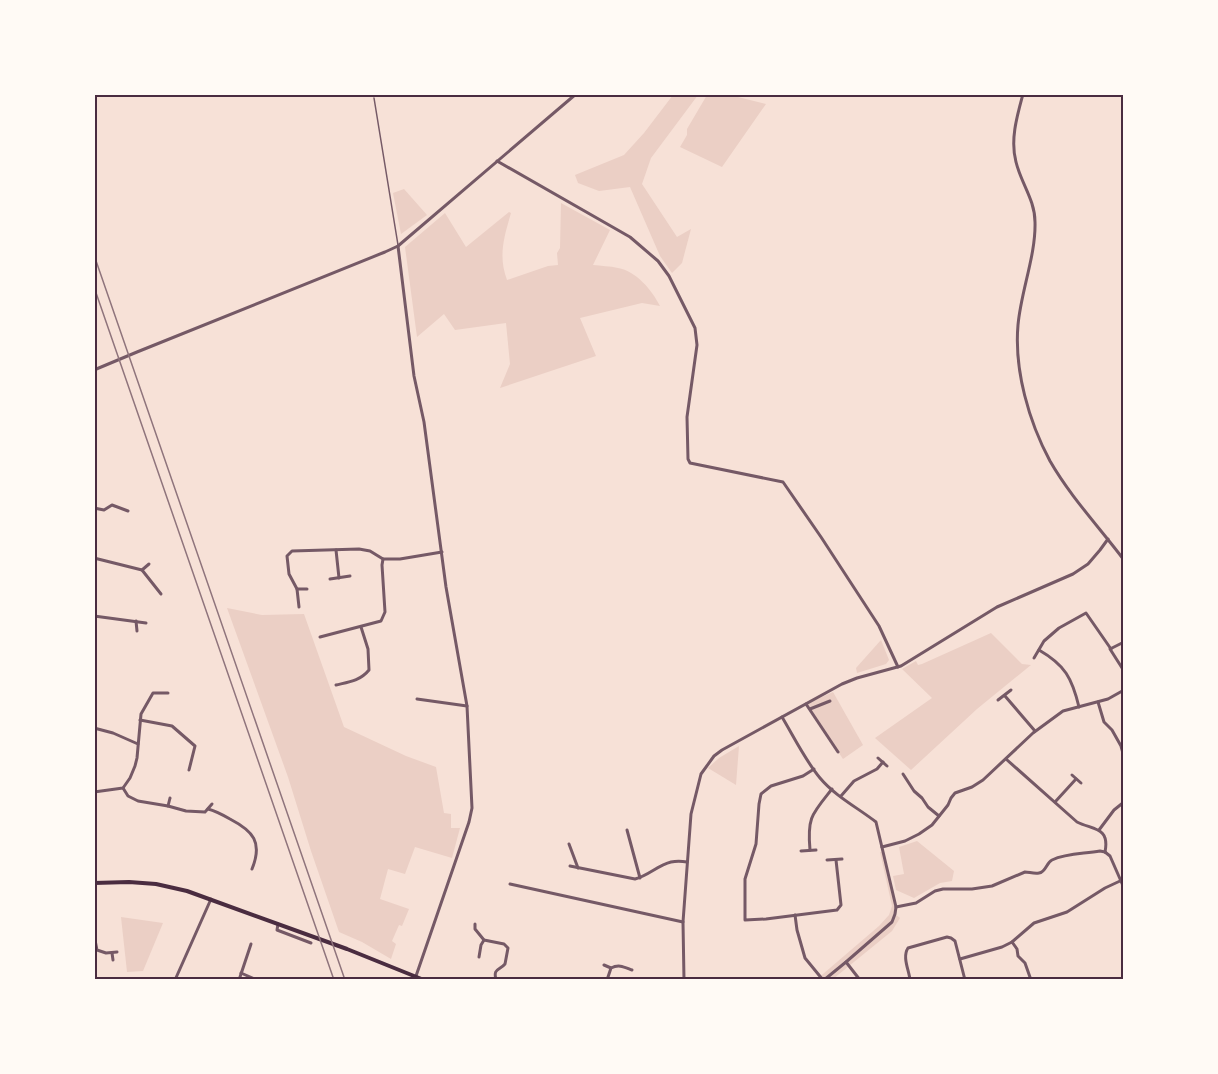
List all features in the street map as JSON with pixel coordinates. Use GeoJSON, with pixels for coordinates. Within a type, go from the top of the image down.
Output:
{"type":"FeatureCollection","features":[{"type":"Feature","properties":{"kind":"main road"},"geometry":{"type":"LineString","coordinates":[[94,883],[156,884],[187,891],[347,949],[424,980]]}},
{"type":"Feature","properties":{"kind":"street"},"geometry":{"type":"LineString","coordinates":[[94,370],[398,246],[576,94]]}},
{"type":"Feature","properties":{"kind":"street"},"geometry":{"type":"LineString","coordinates":[[1023,94],[1016,120],[1014,153],[1016,164],[1035,212],[1035,236],[1018,327],[1017,354],[1021,378],[1037,432],[1051,461],[1075,497],[1124,560]]}},
{"type":"Feature","properties":{"kind":"street"},"geometry":{"type":"LineString","coordinates":[[497,161],[630,237],[658,261],[669,276],[695,328],[697,345],[687,417],[690,463],[783,482],[879,626],[898,667]]}},
{"type":"Feature","properties":{"kind":"street"},"geometry":{"type":"LineString","coordinates":[[398,246],[414,376],[424,422],[446,587],[467,706],[472,808],[416,976]]}},
{"type":"Feature","properties":{"kind":"street"},"geometry":{"type":"LineString","coordinates":[[94,508],[104,510],[115,500]]}},
{"type":"Feature","properties":{"kind":"street"},"geometry":{"type":"LineString","coordinates":[[112,505],[128,511]]}},
{"type":"Feature","properties":{"kind":"street"},"geometry":{"type":"LineString","coordinates":[[684,980],[683,921],[690,814],[701,774],[706,765],[722,750],[782,717],[857,678],[898,667],[997,607],[1073,574],[1088,564],[1108,539]]}},
{"type":"Feature","properties":{"kind":"street"},"geometry":{"type":"LineString","coordinates":[[299,607],[297,589],[289,574],[287,556],[291,551],[359,549],[370,551],[383,559],[400,559],[442,552]]}},
{"type":"Feature","properties":{"kind":"street"},"geometry":{"type":"LineString","coordinates":[[336,550],[339,578]]}},
{"type":"Feature","properties":{"kind":"street"},"geometry":{"type":"LineString","coordinates":[[94,558],[142,570],[161,594]]}},
{"type":"Feature","properties":{"kind":"street"},"geometry":{"type":"LineString","coordinates":[[320,637],[381,621],[384,617],[383,559]]}},
{"type":"Feature","properties":{"kind":"street"},"geometry":{"type":"LineString","coordinates":[[142,570],[149,564]]}},
{"type":"Feature","properties":{"kind":"street"},"geometry":{"type":"LineString","coordinates":[[330,579],[350,576]]}},
{"type":"Feature","properties":{"kind":"street"},"geometry":{"type":"LineString","coordinates":[[297,589],[307,589]]}},
{"type":"Feature","properties":{"kind":"street"},"geometry":{"type":"LineString","coordinates":[[1034,658],[1044,641],[1059,628],[1086,613],[1112,649],[1110,650],[1124,671]]}},
{"type":"Feature","properties":{"kind":"street"},"geometry":{"type":"LineString","coordinates":[[94,616],[146,623]]}},
{"type":"Feature","properties":{"kind":"street"},"geometry":{"type":"LineString","coordinates":[[136,621],[137,631]]}},
{"type":"Feature","properties":{"kind":"street"},"geometry":{"type":"LineString","coordinates":[[336,685],[352,682],[364,676],[369,670],[368,649],[361,627]]}},
{"type":"Feature","properties":{"kind":"street"},"geometry":{"type":"LineString","coordinates":[[1112,649],[1124,642]]}},
{"type":"Feature","properties":{"kind":"street"},"geometry":{"type":"LineString","coordinates":[[1039,650],[1062,666],[1074,687],[1079,707]]}},
{"type":"Feature","properties":{"kind":"street"},"geometry":{"type":"LineString","coordinates":[[998,700],[1011,690]]}},
{"type":"Feature","properties":{"kind":"street"},"geometry":{"type":"LineString","coordinates":[[882,847],[905,841],[932,825],[955,793],[972,788],[983,780],[1035,731],[1063,711],[1108,699],[1124,690]]}},
{"type":"Feature","properties":{"kind":"street"},"geometry":{"type":"LineString","coordinates":[[94,792],[123,788],[135,766],[141,714],[153,693],[168,693]]}},
{"type":"Feature","properties":{"kind":"street"},"geometry":{"type":"LineString","coordinates":[[1005,696],[1035,731]]}},
{"type":"Feature","properties":{"kind":"street"},"geometry":{"type":"LineString","coordinates":[[417,699],[467,706]]}},
{"type":"Feature","properties":{"kind":"street"},"geometry":{"type":"LineString","coordinates":[[810,709],[830,701]]}},
{"type":"Feature","properties":{"kind":"street"},"geometry":{"type":"LineString","coordinates":[[1098,702],[1104,722],[1117,738],[1123,749],[1124,757]]}},
{"type":"Feature","properties":{"kind":"street"},"geometry":{"type":"LineString","coordinates":[[807,704],[838,752]]}},
{"type":"Feature","properties":{"kind":"street"},"geometry":{"type":"LineString","coordinates":[[782,717],[813,770],[832,789],[876,822],[896,907],[892,922],[823,980],[805,958],[795,915]]}},
{"type":"Feature","properties":{"kind":"street"},"geometry":{"type":"LineString","coordinates":[[140,720],[172,726],[195,747]]}},
{"type":"Feature","properties":{"kind":"street"},"geometry":{"type":"LineString","coordinates":[[94,728],[138,744]]}},
{"type":"Feature","properties":{"kind":"street"},"geometry":{"type":"LineString","coordinates":[[189,770],[195,747],[199,743]]}},
{"type":"Feature","properties":{"kind":"street"},"geometry":{"type":"LineString","coordinates":[[878,758],[887,766]]}},
{"type":"Feature","properties":{"kind":"street"},"geometry":{"type":"LineString","coordinates":[[1006,759],[1077,822],[1100,830],[1106,841],[1105,852]]}},
{"type":"Feature","properties":{"kind":"street"},"geometry":{"type":"LineString","coordinates":[[841,796],[854,781],[877,769],[883,762]]}},
{"type":"Feature","properties":{"kind":"street"},"geometry":{"type":"LineString","coordinates":[[813,770],[803,776],[771,786],[761,794],[756,844],[745,879],[745,920],[837,910],[841,905],[836,860]]}},
{"type":"Feature","properties":{"kind":"street"},"geometry":{"type":"LineString","coordinates":[[903,774],[914,791],[939,816]]}},
{"type":"Feature","properties":{"kind":"street"},"geometry":{"type":"LineString","coordinates":[[906,779],[912,774]]}},
{"type":"Feature","properties":{"kind":"street"},"geometry":{"type":"LineString","coordinates":[[1072,775],[1081,783]]}},
{"type":"Feature","properties":{"kind":"street"},"geometry":{"type":"LineString","coordinates":[[1055,802],[1076,779]]}},
{"type":"Feature","properties":{"kind":"street"},"geometry":{"type":"LineString","coordinates":[[123,788],[128,796],[138,801],[186,811],[205,812],[212,804]]}},
{"type":"Feature","properties":{"kind":"street"},"geometry":{"type":"LineString","coordinates":[[810,850],[808,834],[810,818],[832,789]]}},
{"type":"Feature","properties":{"kind":"street"},"geometry":{"type":"LineString","coordinates":[[168,806],[170,798]]}},
{"type":"Feature","properties":{"kind":"street"},"geometry":{"type":"LineString","coordinates":[[1100,830],[1114,810],[1124,802]]}},
{"type":"Feature","properties":{"kind":"street"},"geometry":{"type":"LineString","coordinates":[[208,809],[249,830],[253,835],[256,848],[252,869]]}},
{"type":"Feature","properties":{"kind":"street"},"geometry":{"type":"LineString","coordinates":[[627,830],[639,878]]}},
{"type":"Feature","properties":{"kind":"street"},"geometry":{"type":"LineString","coordinates":[[569,844],[578,868]]}},
{"type":"Feature","properties":{"kind":"street"},"geometry":{"type":"LineString","coordinates":[[801,851],[816,850]]}},
{"type":"Feature","properties":{"kind":"street"},"geometry":{"type":"LineString","coordinates":[[896,907],[916,903],[935,891],[992,886],[1025,872],[1043,872],[1052,860],[1065,856],[1100,852],[1105,852],[1110,856],[1124,888]]}},
{"type":"Feature","properties":{"kind":"street"},"geometry":{"type":"LineString","coordinates":[[827,860],[842,859]]}},
{"type":"Feature","properties":{"kind":"street"},"geometry":{"type":"LineString","coordinates":[[570,866],[635,879],[675,861],[687,862]]}},
{"type":"Feature","properties":{"kind":"street"},"geometry":{"type":"LineString","coordinates":[[960,959],[1002,947],[1012,942],[1034,923],[1067,912],[1105,888],[1120,882]]}},
{"type":"Feature","properties":{"kind":"street"},"geometry":{"type":"LineString","coordinates":[[510,884],[683,921]]}},
{"type":"Feature","properties":{"kind":"street"},"geometry":{"type":"LineString","coordinates":[[175,980],[211,899]]}},
{"type":"Feature","properties":{"kind":"street"},"geometry":{"type":"LineString","coordinates":[[278,924],[277,930],[311,943]]}},
{"type":"Feature","properties":{"kind":"street"},"geometry":{"type":"LineString","coordinates":[[475,924],[475,929],[484,940],[504,944],[508,948],[505,964],[496,970],[496,980]]}},
{"type":"Feature","properties":{"kind":"street"},"geometry":{"type":"LineString","coordinates":[[94,934],[97,950],[106,953],[117,952]]}},
{"type":"Feature","properties":{"kind":"street"},"geometry":{"type":"LineString","coordinates":[[910,980],[905,958],[908,948],[943,938],[951,938],[955,941],[965,980]]}},
{"type":"Feature","properties":{"kind":"street"},"geometry":{"type":"LineString","coordinates":[[479,957],[484,940]]}},
{"type":"Feature","properties":{"kind":"street"},"geometry":{"type":"LineString","coordinates":[[1012,942],[1017,949],[1018,956],[1025,963],[1031,980]]}},
{"type":"Feature","properties":{"kind":"street"},"geometry":{"type":"LineString","coordinates":[[239,980],[251,944]]}},
{"type":"Feature","properties":{"kind":"street"},"geometry":{"type":"LineString","coordinates":[[112,953],[112,960]]}},
{"type":"Feature","properties":{"kind":"street"},"geometry":{"type":"LineString","coordinates":[[846,962],[860,980]]}},
{"type":"Feature","properties":{"kind":"street"},"geometry":{"type":"LineString","coordinates":[[604,965],[611,968],[620,965],[632,970]]}},
{"type":"Feature","properties":{"kind":"street"},"geometry":{"type":"LineString","coordinates":[[607,980],[611,968]]}},
{"type":"Feature","properties":{"kind":"street"},"geometry":{"type":"LineString","coordinates":[[241,974],[257,980]]}},
{"type":"Feature","properties":{"kind":"lane"},"geometry":{"type":"LineString","coordinates":[[374,98],[398,246]]}},
{"type":"Feature","properties":{"kind":"shaded area"},"geometry":{"type":"Polygon","coordinates":[[[673,95],[698,95],[651,158],[642,184],[677,237],[691,229],[682,263],[672,273],[660,256],[630,187],[599,191],[578,183],[575,175],[624,155],[673,95]]]}},
{"type":"Feature","properties":{"kind":"shaded area"},"geometry":{"type":"Polygon","coordinates":[[[707,95],[730,95],[766,104],[722,167],[680,147],[687,135],[687,129],[707,95]]]}},
{"type":"Feature","properties":{"kind":"shaded area"},"geometry":{"type":"Polygon","coordinates":[[[404,189],[427,215],[401,234],[393,193],[404,189]]]}},
{"type":"Feature","properties":{"kind":"shaded area"},"geometry":{"type":"Polygon","coordinates":[[[561,203],[610,230],[593,265],[615,267],[631,273],[648,288],[660,306],[642,303],[580,318],[596,356],[500,388],[510,364],[506,323],[455,330],[444,314],[417,337],[405,247],[445,213],[466,247],[509,212],[511,213],[502,255],[507,280],[548,266],[558,265],[561,203]]]}},
{"type":"Feature","properties":{"kind":"shaded area"},"geometry":{"type":"Polygon","coordinates":[[[227,608],[262,615],[304,614],[344,727],[406,756],[436,767],[444,813],[451,814],[451,828],[460,828],[452,858],[415,847],[405,874],[388,869],[380,899],[409,909],[392,941],[396,944],[391,959],[339,932],[288,777],[227,608]]]}},
{"type":"Feature","properties":{"kind":"shaded area"},"geometry":{"type":"Polygon","coordinates":[[[991,633],[1022,664],[1031,665],[977,709],[911,770],[875,738],[932,698],[902,669],[916,661],[918,665],[922,664],[991,633]]]}},
{"type":"Feature","properties":{"kind":"shaded area"},"geometry":{"type":"Polygon","coordinates":[[[881,640],[889,660],[886,664],[857,673],[856,668],[881,640]]]}},
{"type":"Feature","properties":{"kind":"shaded area"},"geometry":{"type":"Polygon","coordinates":[[[833,692],[863,745],[843,759],[806,704],[833,692]]]}},
{"type":"Feature","properties":{"kind":"shaded area"},"geometry":{"type":"Polygon","coordinates":[[[739,746],[736,785],[708,768],[739,746]]]}},
{"type":"Feature","properties":{"kind":"shaded area"},"geometry":{"type":"Polygon","coordinates":[[[917,841],[954,871],[952,881],[940,883],[914,898],[896,890],[893,876],[904,874],[899,847],[917,841]]]}},
{"type":"Feature","properties":{"kind":"shaded area"},"geometry":{"type":"Polygon","coordinates":[[[880,852],[884,852],[896,907],[895,914],[900,918],[892,931],[833,979],[816,980],[889,915],[892,906],[880,852]]]}},
{"type":"Feature","properties":{"kind":"shaded area"},"geometry":{"type":"Polygon","coordinates":[[[121,917],[163,923],[143,971],[127,972],[121,917]]]}},
{"type":"Feature","properties":{"kind":"railway"},"geometry":{"type":"LineString","coordinates":[[94,255],[345,980]]}},
{"type":"Feature","properties":{"kind":"railway"},"geometry":{"type":"LineString","coordinates":[[94,287],[334,980]]}}]}
